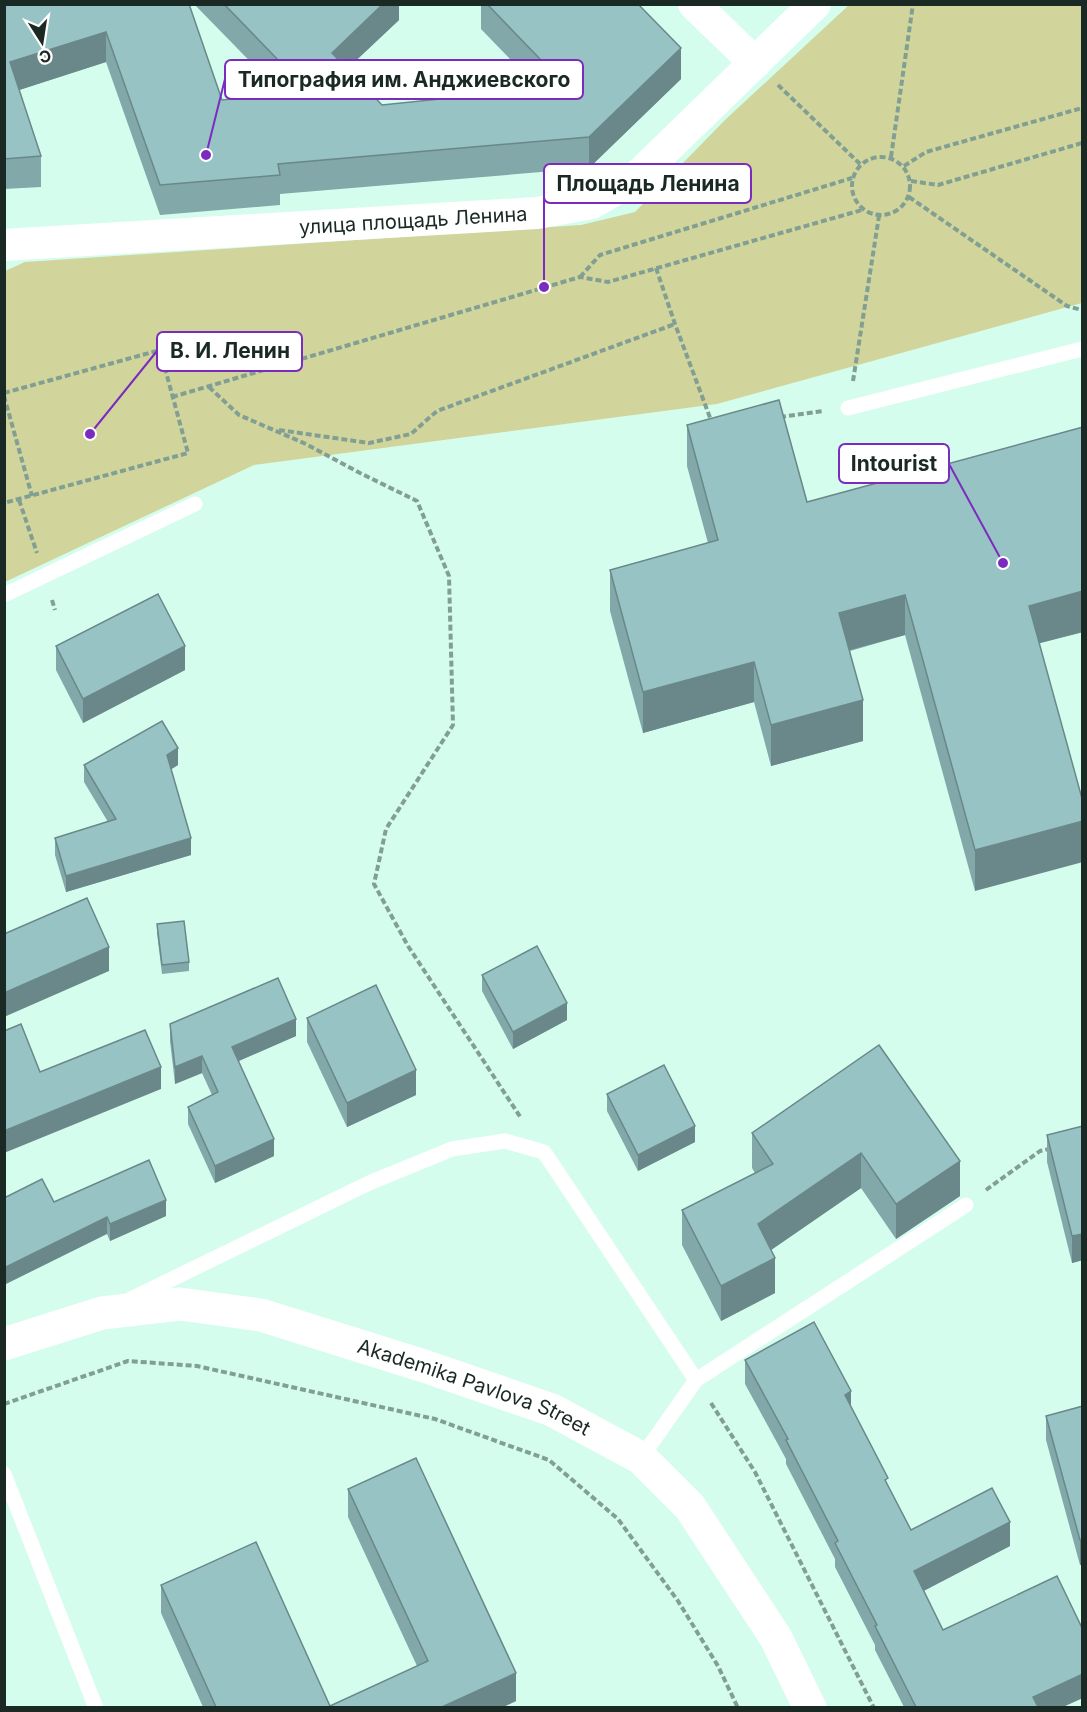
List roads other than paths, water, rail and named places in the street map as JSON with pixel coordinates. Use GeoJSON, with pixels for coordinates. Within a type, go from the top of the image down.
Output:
{"type":"FeatureCollection","features":[{"type":"Feature","properties":{"kind":"street"},"geometry":{"type":"LineString","coordinates":[[694,4],[755,63]]}},
{"type":"Feature","properties":{"kind":"street","name":"улица площадь Ленина"},"geometry":{"type":"LineString","coordinates":[[4,245],[537,213],[592,203],[637,177],[815,4]]}},
{"type":"Feature","properties":{"kind":"street","name":"Akademika Pavlova Street"},"geometry":{"type":"LineString","coordinates":[[4,1344],[102,1313],[180,1304],[261,1315],[424,1366],[552,1410],[641,1458],[690,1506],[776,1638],[810,1707]]}},
{"type":"Feature","properties":{"kind":"lane"},"geometry":{"type":"LineString","coordinates":[[848,408],[1083,349]]}},
{"type":"Feature","properties":{"kind":"lane"},"geometry":{"type":"LineString","coordinates":[[4,595],[195,504]]}},
{"type":"Feature","properties":{"kind":"lane"},"geometry":{"type":"LineString","coordinates":[[102,1313],[369,1183],[452,1149],[505,1141],[544,1152],[696,1380]]}},
{"type":"Feature","properties":{"kind":"lane"},"geometry":{"type":"LineString","coordinates":[[641,1458],[696,1380],[966,1205]]}},
{"type":"Feature","properties":{"kind":"lane"},"geometry":{"type":"LineString","coordinates":[[4,1474],[96,1707]]}},
{"type":"Feature","properties":{"kind":"place","name":"Типография им. Анджиевского"},"geometry":{"type":"Point","coordinates":[206,155]}},
{"type":"Feature","properties":{"kind":"place","name":"Площадь Ленина"},"geometry":{"type":"Point","coordinates":[544,287]}},
{"type":"Feature","properties":{"kind":"place","name":"В. И. Ленин"},"geometry":{"type":"Point","coordinates":[90,434]}},
{"type":"Feature","properties":{"kind":"place","name":"Intourist"},"geometry":{"type":"Point","coordinates":[1003,563]}}]}
